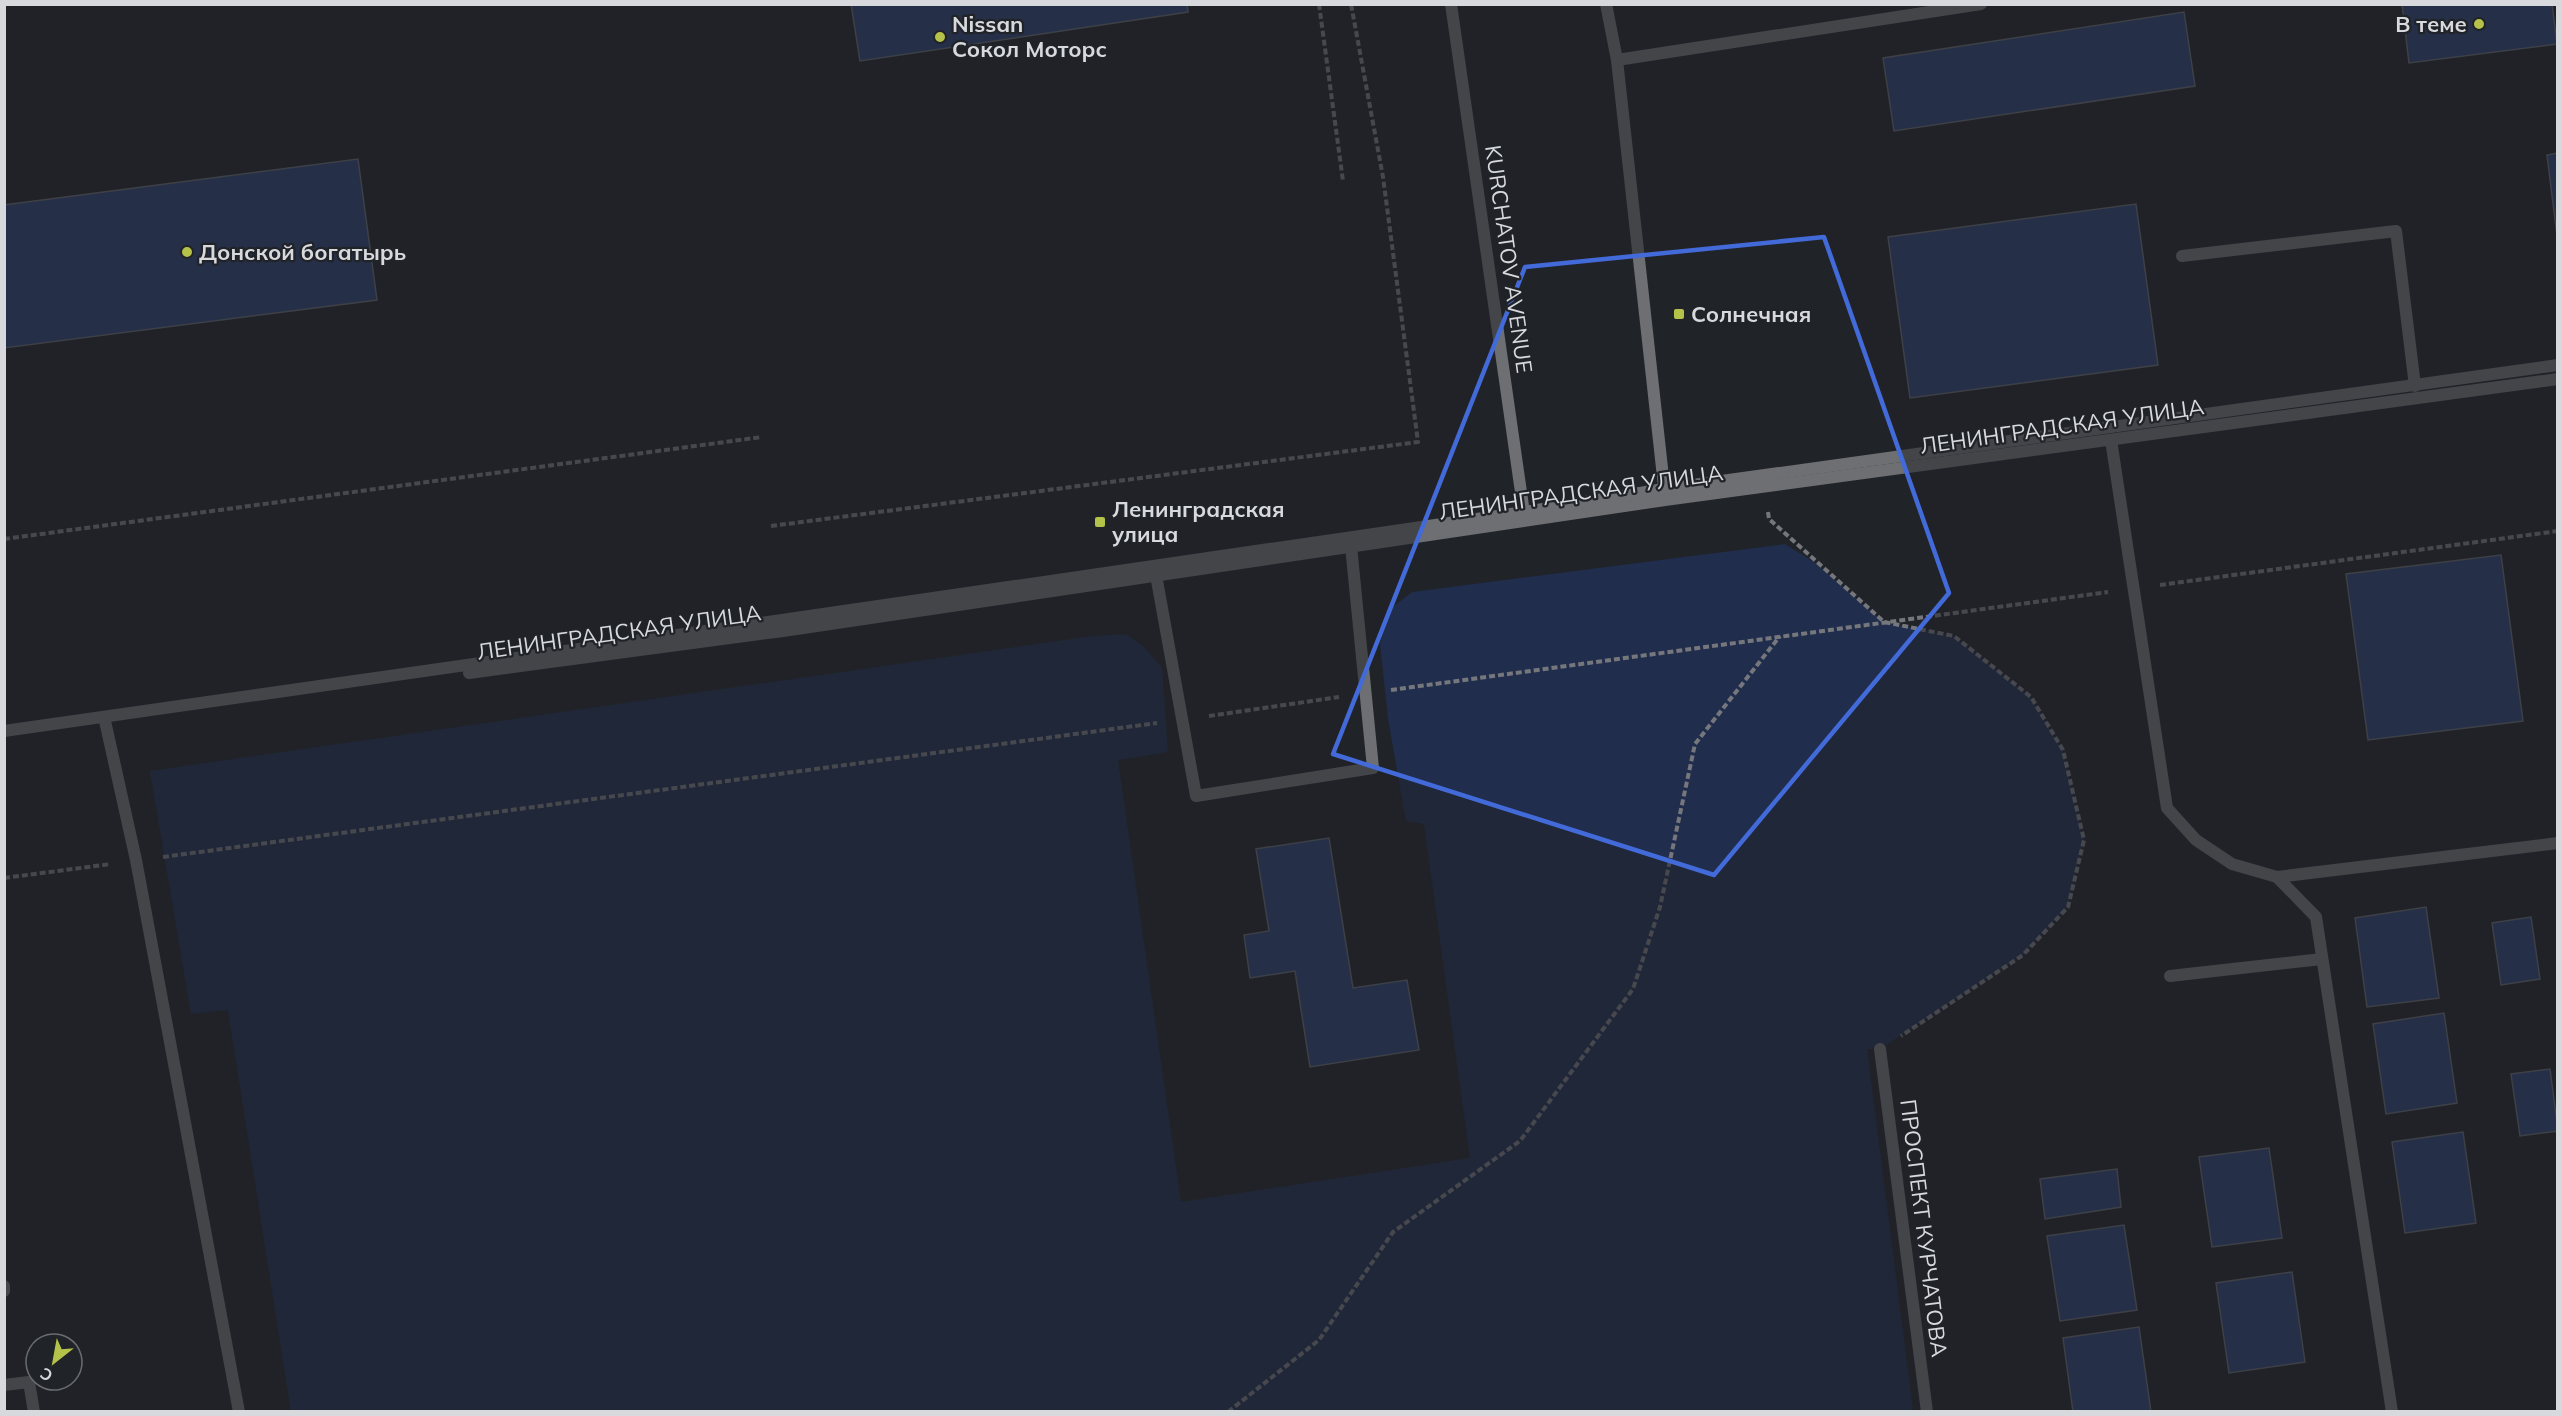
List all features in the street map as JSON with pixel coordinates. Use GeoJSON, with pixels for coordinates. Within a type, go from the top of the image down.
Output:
{"type":"FeatureCollection","features":[{"type":"Feature","properties":{"kind":"street","name":"KURCHATOV AVENUE"},"geometry":{"type":"LineString","coordinates":[[1451,4],[1525,516]]}},
{"type":"Feature","properties":{"kind":"street"},"geometry":{"type":"LineString","coordinates":[[1606,4],[1617,60],[1665,494],[2558,365]]}},
{"type":"Feature","properties":{"kind":"street"},"geometry":{"type":"LineString","coordinates":[[1617,60],[1981,4]]}},
{"type":"Feature","properties":{"kind":"street"},"geometry":{"type":"LineString","coordinates":[[2182,256],[2396,231],[2415,386]]}},
{"type":"Feature","properties":{"kind":"street","name":"ЛЕНИНГРАДСКАЯ УЛИЦА"},"geometry":{"type":"LineString","coordinates":[[4,736],[783,631],[1351,546],[1665,494],[1761,488],[2558,380]]}},
{"type":"Feature","properties":{"kind":"street"},"geometry":{"type":"LineString","coordinates":[[2111,440],[2168,808],[2196,840],[2232,864],[2277,878],[2558,843]]}},
{"type":"Feature","properties":{"kind":"street"},"geometry":{"type":"LineString","coordinates":[[4,731],[1525,516]]}},
{"type":"Feature","properties":{"kind":"street"},"geometry":{"type":"LineString","coordinates":[[1156,575],[1196,796],[1373,768],[1351,546]]}},
{"type":"Feature","properties":{"kind":"street"},"geometry":{"type":"LineString","coordinates":[[105,721],[136,860],[239,1412]]}},
{"type":"Feature","properties":{"kind":"street"},"geometry":{"type":"LineString","coordinates":[[2277,878],[2316,917],[2392,1412]]}},
{"type":"Feature","properties":{"kind":"street"},"geometry":{"type":"LineString","coordinates":[[2170,976],[2322,959]]}},
{"type":"Feature","properties":{"kind":"street","name":"ПРОСПЕКТ КУРЧАТОВА"},"geometry":{"type":"LineString","coordinates":[[1880,1049],[1927,1412]]}},
{"type":"Feature","properties":{"kind":"street"},"geometry":{"type":"LineString","coordinates":[[4,1286],[4,1291]]}},
{"type":"Feature","properties":{"kind":"street"},"geometry":{"type":"LineString","coordinates":[[4,1384],[29,1382],[34,1412]]}},
{"type":"Feature","properties":{"kind":"path"},"geometry":{"type":"LineString","coordinates":[[1319,4],[1343,181]]}},
{"type":"Feature","properties":{"kind":"path"},"geometry":{"type":"LineString","coordinates":[[771,526],[1418,442],[1383,177],[1351,4]]}},
{"type":"Feature","properties":{"kind":"path"},"geometry":{"type":"LineString","coordinates":[[4,539],[762,437]]}},
{"type":"Feature","properties":{"kind":"path"},"geometry":{"type":"LineString","coordinates":[[1761,488],[1769,519],[1884,622],[1954,636],[2031,697],[2063,750],[2084,840],[2068,907],[2023,955],[1880,1049]]}},
{"type":"Feature","properties":{"kind":"path"},"geometry":{"type":"LineString","coordinates":[[4,878],[1182,720],[1779,636],[2558,531]]}},
{"type":"Feature","properties":{"kind":"path"},"geometry":{"type":"LineString","coordinates":[[1228,1412],[1319,1340],[1393,1232],[1520,1141],[1634,989],[1660,907],[1695,744],[1779,636]]}},
{"type":"Feature","properties":{"kind":"highlighted area"},"geometry":{"type":"Polygon","coordinates":[[[1824,237],[1949,593],[1714,875],[1333,754],[1525,267],[1824,237]]]}},
{"type":"Feature","properties":{"kind":"shaded area"},"geometry":{"type":"Polygon","coordinates":[[[1785,544],[1814,562],[1884,622],[1954,636],[2031,697],[2063,750],[2084,840],[2068,907],[2023,955],[1880,1049],[1867,1049],[1913,1411],[291,1412],[228,1010],[191,1014],[150,771],[1093,636],[1126,634],[1144,647],[1162,668],[1168,752],[1118,760],[1181,1202],[1470,1158],[1424,824],[1406,821],[1388,719],[1380,644],[1390,609],[1412,592],[1785,544]]]}},
{"type":"Feature","properties":{"kind":"building","name":"Nissan Сокол Моторс"},"geometry":{"type":"Polygon","coordinates":[[[851,4],[1187,4],[1188,12],[860,61],[851,4]]]}},
{"type":"Feature","properties":{"kind":"building","name":"В теме"},"geometry":{"type":"Polygon","coordinates":[[[2402,4],[2552,4],[2557,44],[2409,63],[2402,4]]]}},
{"type":"Feature","properties":{"kind":"building"},"geometry":{"type":"Polygon","coordinates":[[[2184,12],[2195,86],[1894,131],[1883,58],[2184,12]]]}},
{"type":"Feature","properties":{"kind":"building"},"geometry":{"type":"Polygon","coordinates":[[[2558,153],[2558,244],[2547,155],[2558,153]]]}},
{"type":"Feature","properties":{"kind":"building","name":"Донской богатырь"},"geometry":{"type":"Polygon","coordinates":[[[358,159],[377,300],[4,348],[4,205],[358,159]]]}},
{"type":"Feature","properties":{"kind":"building"},"geometry":{"type":"Polygon","coordinates":[[[2136,204],[2158,365],[1910,398],[1888,237],[2136,204]]]}},
{"type":"Feature","properties":{"kind":"building"},"geometry":{"type":"Polygon","coordinates":[[[2501,555],[2523,721],[2368,740],[2346,574],[2501,555]]]}},
{"type":"Feature","properties":{"kind":"building"},"geometry":{"type":"Polygon","coordinates":[[[1329,838],[1353,988],[1407,980],[1419,1050],[1310,1067],[1295,971],[1250,978],[1244,935],[1269,931],[1256,849],[1329,838]]]}},
{"type":"Feature","properties":{"kind":"building"},"geometry":{"type":"Polygon","coordinates":[[[2426,907],[2439,998],[2367,1007],[2355,918],[2426,907]]]}},
{"type":"Feature","properties":{"kind":"building"},"geometry":{"type":"Polygon","coordinates":[[[2531,917],[2540,979],[2501,985],[2492,923],[2531,917]]]}},
{"type":"Feature","properties":{"kind":"building"},"geometry":{"type":"Polygon","coordinates":[[[2444,1013],[2457,1103],[2386,1114],[2373,1024],[2444,1013]]]}},
{"type":"Feature","properties":{"kind":"building"},"geometry":{"type":"Polygon","coordinates":[[[2550,1069],[2558,1131],[2520,1136],[2511,1074],[2550,1069]]]}},
{"type":"Feature","properties":{"kind":"building"},"geometry":{"type":"Polygon","coordinates":[[[2463,1132],[2476,1223],[2405,1233],[2392,1142],[2463,1132]]]}},
{"type":"Feature","properties":{"kind":"building"},"geometry":{"type":"Polygon","coordinates":[[[2269,1148],[2282,1238],[2212,1247],[2199,1157],[2269,1148]]]}},
{"type":"Feature","properties":{"kind":"building"},"geometry":{"type":"Polygon","coordinates":[[[2117,1169],[2121,1207],[2045,1219],[2040,1179],[2117,1169]]]}},
{"type":"Feature","properties":{"kind":"building"},"geometry":{"type":"Polygon","coordinates":[[[2124,1225],[2137,1310],[2060,1321],[2047,1236],[2124,1225]]]}},
{"type":"Feature","properties":{"kind":"building"},"geometry":{"type":"Polygon","coordinates":[[[2292,1272],[2305,1362],[2229,1373],[2216,1283],[2292,1272]]]}},
{"type":"Feature","properties":{"kind":"building"},"geometry":{"type":"Polygon","coordinates":[[[2139,1327],[2151,1412],[2073,1412],[2063,1338],[2139,1327]]]}},
{"type":"Feature","properties":{"kind":"place","name":"В теме"},"geometry":{"type":"Point","coordinates":[2479,24]}},
{"type":"Feature","properties":{"kind":"place","name":"Nissan Сокол Моторс"},"geometry":{"type":"Point","coordinates":[940,37]}},
{"type":"Feature","properties":{"kind":"place","name":"Донской богатырь"},"geometry":{"type":"Point","coordinates":[187,252]}},
{"type":"Feature","properties":{"kind":"place","name":"Солнечная"},"geometry":{"type":"Point","coordinates":[1679,314]}},
{"type":"Feature","properties":{"kind":"place","name":"Ленинградская улица"},"geometry":{"type":"Point","coordinates":[1100,522]}}]}
